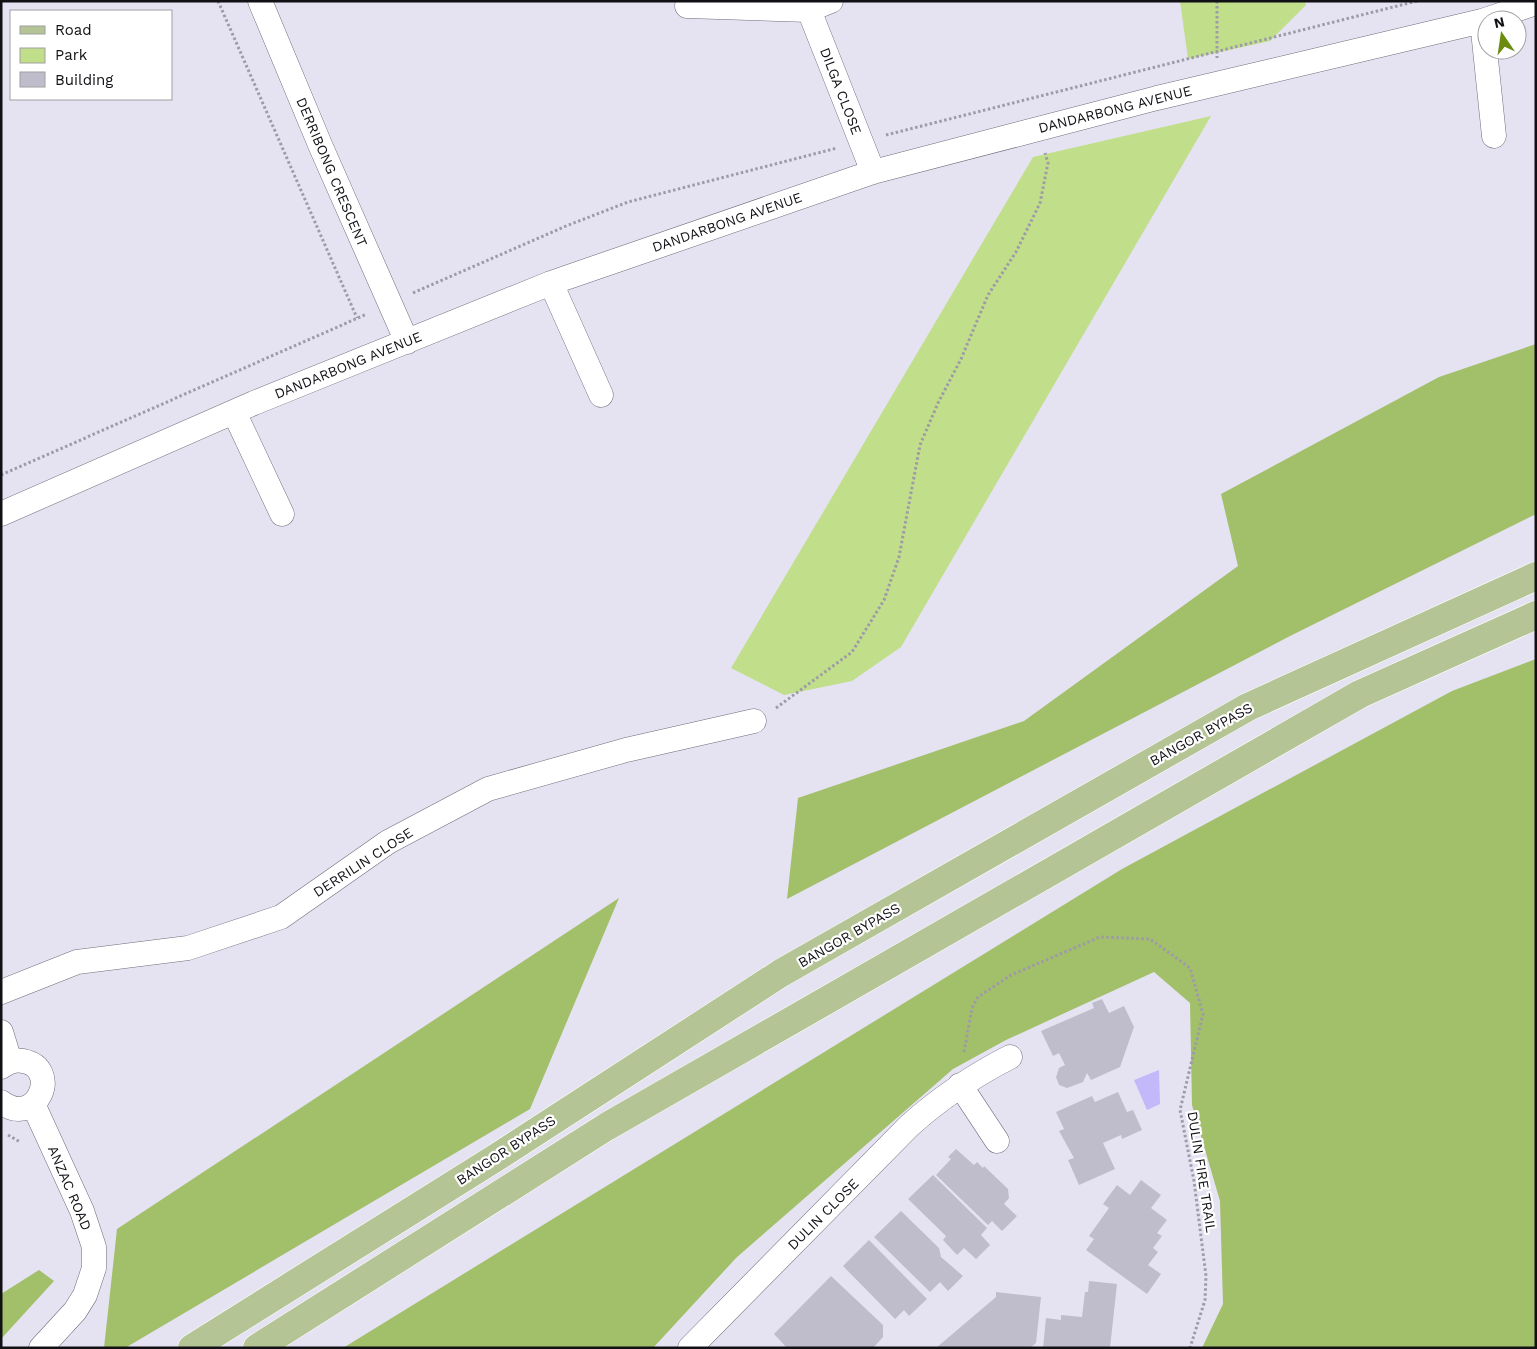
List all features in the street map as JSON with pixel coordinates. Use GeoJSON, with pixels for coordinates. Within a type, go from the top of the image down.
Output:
{"type":"FeatureCollection","features":[{"type":"Feature","properties":{"kind":"main road","name":"BANGOR BYPASS"},"geometry":{"type":"LineString","coordinates":[[192,1348],[497,1157],[790,968],[1248,707],[1536,576]]}},
{"type":"Feature","properties":{"kind":"main road"},"geometry":{"type":"LineString","coordinates":[[257,1348],[606,1127],[1360,694],[1536,614]]}},
{"type":"Feature","properties":{"kind":"street","name":"DERRIBONG CRESCENT"},"geometry":{"type":"LineString","coordinates":[[260,1],[407,342]]}},
{"type":"Feature","properties":{"kind":"street"},"geometry":{"type":"LineString","coordinates":[[687,6],[809,10],[831,1]]}},
{"type":"Feature","properties":{"kind":"street","name":"DANDARBONG AVENUE"},"geometry":{"type":"LineString","coordinates":[[1515,10],[1536,3]]}},
{"type":"Feature","properties":{"kind":"street","name":"DILGA CLOSE"},"geometry":{"type":"LineString","coordinates":[[809,10],[873,172]]}},
{"type":"Feature","properties":{"kind":"street","name":"DANDARBONG AVENUE"},"geometry":{"type":"LineString","coordinates":[[1,514],[234,412],[552,283],[873,172],[1217,84],[1477,22]]}},
{"type":"Feature","properties":{"kind":"street"},"geometry":{"type":"LineString","coordinates":[[1486,60],[1494,136]]}},
{"type":"Feature","properties":{"kind":"street"},"geometry":{"type":"LineString","coordinates":[[552,283],[601,395]]}},
{"type":"Feature","properties":{"kind":"street"},"geometry":{"type":"LineString","coordinates":[[234,412],[282,514]]}},
{"type":"Feature","properties":{"kind":"street","name":"DERRILIN CLOSE"},"geometry":{"type":"LineString","coordinates":[[1,992],[77,962],[188,948],[281,917],[388,842],[488,789],[626,750],[754,721]]}},
{"type":"Feature","properties":{"kind":"street"},"geometry":{"type":"LineString","coordinates":[[1,1032],[6,1064],[26,1061],[39,1071],[43,1087],[41,1094],[33,1104],[22,1109],[14,1109],[1,1102]]}},
{"type":"Feature","properties":{"kind":"street","name":"DULIN CLOSE"},"geometry":{"type":"LineString","coordinates":[[690,1348],[909,1126],[934,1104],[960,1086],[1010,1057]]}},
{"type":"Feature","properties":{"kind":"street"},"geometry":{"type":"LineString","coordinates":[[960,1086],[997,1142]]}},
{"type":"Feature","properties":{"kind":"street","name":"ANZAC ROAD"},"geometry":{"type":"LineString","coordinates":[[33,1104],[82,1211],[94,1247],[94,1268],[85,1295],[75,1311],[41,1348]]}},
{"type":"Feature","properties":{"kind":"path"},"geometry":{"type":"LineString","coordinates":[[218,1],[357,318]]}},
{"type":"Feature","properties":{"kind":"path"},"geometry":{"type":"LineString","coordinates":[[1217,1],[1217,84]]}},
{"type":"Feature","properties":{"kind":"path"},"geometry":{"type":"LineString","coordinates":[[754,721],[784,704],[852,652],[884,600],[899,557],[920,445],[938,403],[961,359],[988,295],[1016,252],[1040,202],[1048,163],[1038,129]]}},
{"type":"Feature","properties":{"kind":"path","name":"DULIN FIRE TRAIL"},"geometry":{"type":"LineString","coordinates":[[960,1086],[972,1008],[978,997],[1011,975],[1100,937],[1150,939],[1190,968],[1202,1014],[1180,1110],[1194,1182],[1206,1276],[1205,1300],[1190,1348]]}},
{"type":"Feature","properties":{"kind":"path"},"geometry":{"type":"LineString","coordinates":[[1,1131],[20,1142],[26,1148]]}},
{"type":"Feature","properties":{"kind":"green space"},"geometry":{"type":"Polygon","coordinates":[[[1180,1],[1305,1],[1306,5],[1270,41],[1188,59],[1180,1]]]}},
{"type":"Feature","properties":{"kind":"green space"},"geometry":{"type":"Polygon","coordinates":[[[1211,116],[901,647],[852,681],[784,695],[731,668],[1033,157],[1211,116]]]}},
{"type":"Feature","properties":{"kind":"green space"},"geometry":{"type":"Polygon","coordinates":[[[1536,344],[1536,514],[1290,636],[787,899],[798,798],[1024,721],[1238,566],[1221,494],[1439,377],[1536,344]]]}},
{"type":"Feature","properties":{"kind":"green space"},"geometry":{"type":"Polygon","coordinates":[[[1536,659],[1536,1348],[1202,1348],[1223,1304],[1220,1201],[1192,1105],[1190,1003],[1154,972],[1006,1040],[953,1069],[736,1258],[653,1348],[343,1348],[1122,869],[1452,691],[1536,659]]]}},
{"type":"Feature","properties":{"kind":"green space"},"geometry":{"type":"Polygon","coordinates":[[[619,898],[530,1109],[125,1348],[104,1348],[117,1229],[619,898]]]}},
{"type":"Feature","properties":{"kind":"green space"},"geometry":{"type":"Polygon","coordinates":[[[39,1270],[54,1281],[1,1339],[1,1294],[39,1270]]]}},
{"type":"Feature","properties":{"kind":"shaded area"},"geometry":{"type":"Polygon","coordinates":[[[1159,1070],[1160,1104],[1147,1110],[1134,1080],[1159,1070]]]}},
{"type":"Feature","properties":{"kind":"building"},"geometry":{"type":"Polygon","coordinates":[[[1102,999],[1109,1013],[1124,1006],[1134,1027],[1120,1067],[1091,1080],[1087,1073],[1083,1082],[1067,1088],[1059,1085],[1056,1077],[1059,1068],[1065,1065],[1059,1053],[1053,1056],[1041,1031],[1094,1008],[1092,1003],[1102,999]]]}},
{"type":"Feature","properties":{"kind":"building"},"geometry":{"type":"Polygon","coordinates":[[[1118,1092],[1127,1112],[1133,1110],[1142,1130],[1122,1139],[1121,1135],[1103,1143],[1115,1169],[1079,1185],[1068,1160],[1074,1158],[1059,1131],[1064,1129],[1056,1112],[1092,1096],[1095,1102],[1118,1092]]]}},
{"type":"Feature","properties":{"kind":"building"},"geometry":{"type":"Polygon","coordinates":[[[956,1149],[974,1165],[977,1162],[983,1168],[984,1166],[1008,1189],[1009,1198],[1004,1204],[1017,1216],[1002,1231],[992,1221],[988,1225],[936,1175],[951,1159],[948,1157],[956,1149]]]}},
{"type":"Feature","properties":{"kind":"building"},"geometry":{"type":"Polygon","coordinates":[[[933,1175],[987,1228],[981,1235],[990,1245],[976,1259],[964,1248],[957,1255],[943,1240],[946,1236],[908,1199],[933,1175]]]}},
{"type":"Feature","properties":{"kind":"building"},"geometry":{"type":"Polygon","coordinates":[[[1141,1180],[1161,1195],[1151,1208],[1167,1220],[1157,1233],[1162,1236],[1153,1248],[1158,1252],[1148,1265],[1161,1274],[1147,1294],[1086,1250],[1094,1239],[1089,1236],[1109,1208],[1103,1204],[1117,1185],[1130,1195],[1141,1180]]]}},
{"type":"Feature","properties":{"kind":"building"},"geometry":{"type":"Polygon","coordinates":[[[901,1211],[939,1248],[941,1257],[963,1276],[948,1291],[940,1282],[930,1292],[874,1237],[901,1211]]]}},
{"type":"Feature","properties":{"kind":"building"},"geometry":{"type":"Polygon","coordinates":[[[869,1240],[927,1299],[909,1316],[904,1310],[895,1319],[843,1266],[869,1240]]]}},
{"type":"Feature","properties":{"kind":"building"},"geometry":{"type":"Polygon","coordinates":[[[831,1276],[883,1325],[883,1337],[873,1348],[787,1348],[774,1334],[831,1276]]]}},
{"type":"Feature","properties":{"kind":"building"},"geometry":{"type":"Polygon","coordinates":[[[1089,1281],[1117,1284],[1110,1348],[1043,1348],[1046,1318],[1061,1320],[1061,1315],[1082,1317],[1085,1292],[1088,1292],[1089,1281]]]}},
{"type":"Feature","properties":{"kind":"building"},"geometry":{"type":"Polygon","coordinates":[[[996,1292],[1041,1297],[1036,1343],[1030,1348],[936,1348],[996,1297],[996,1292]]]}}]}
